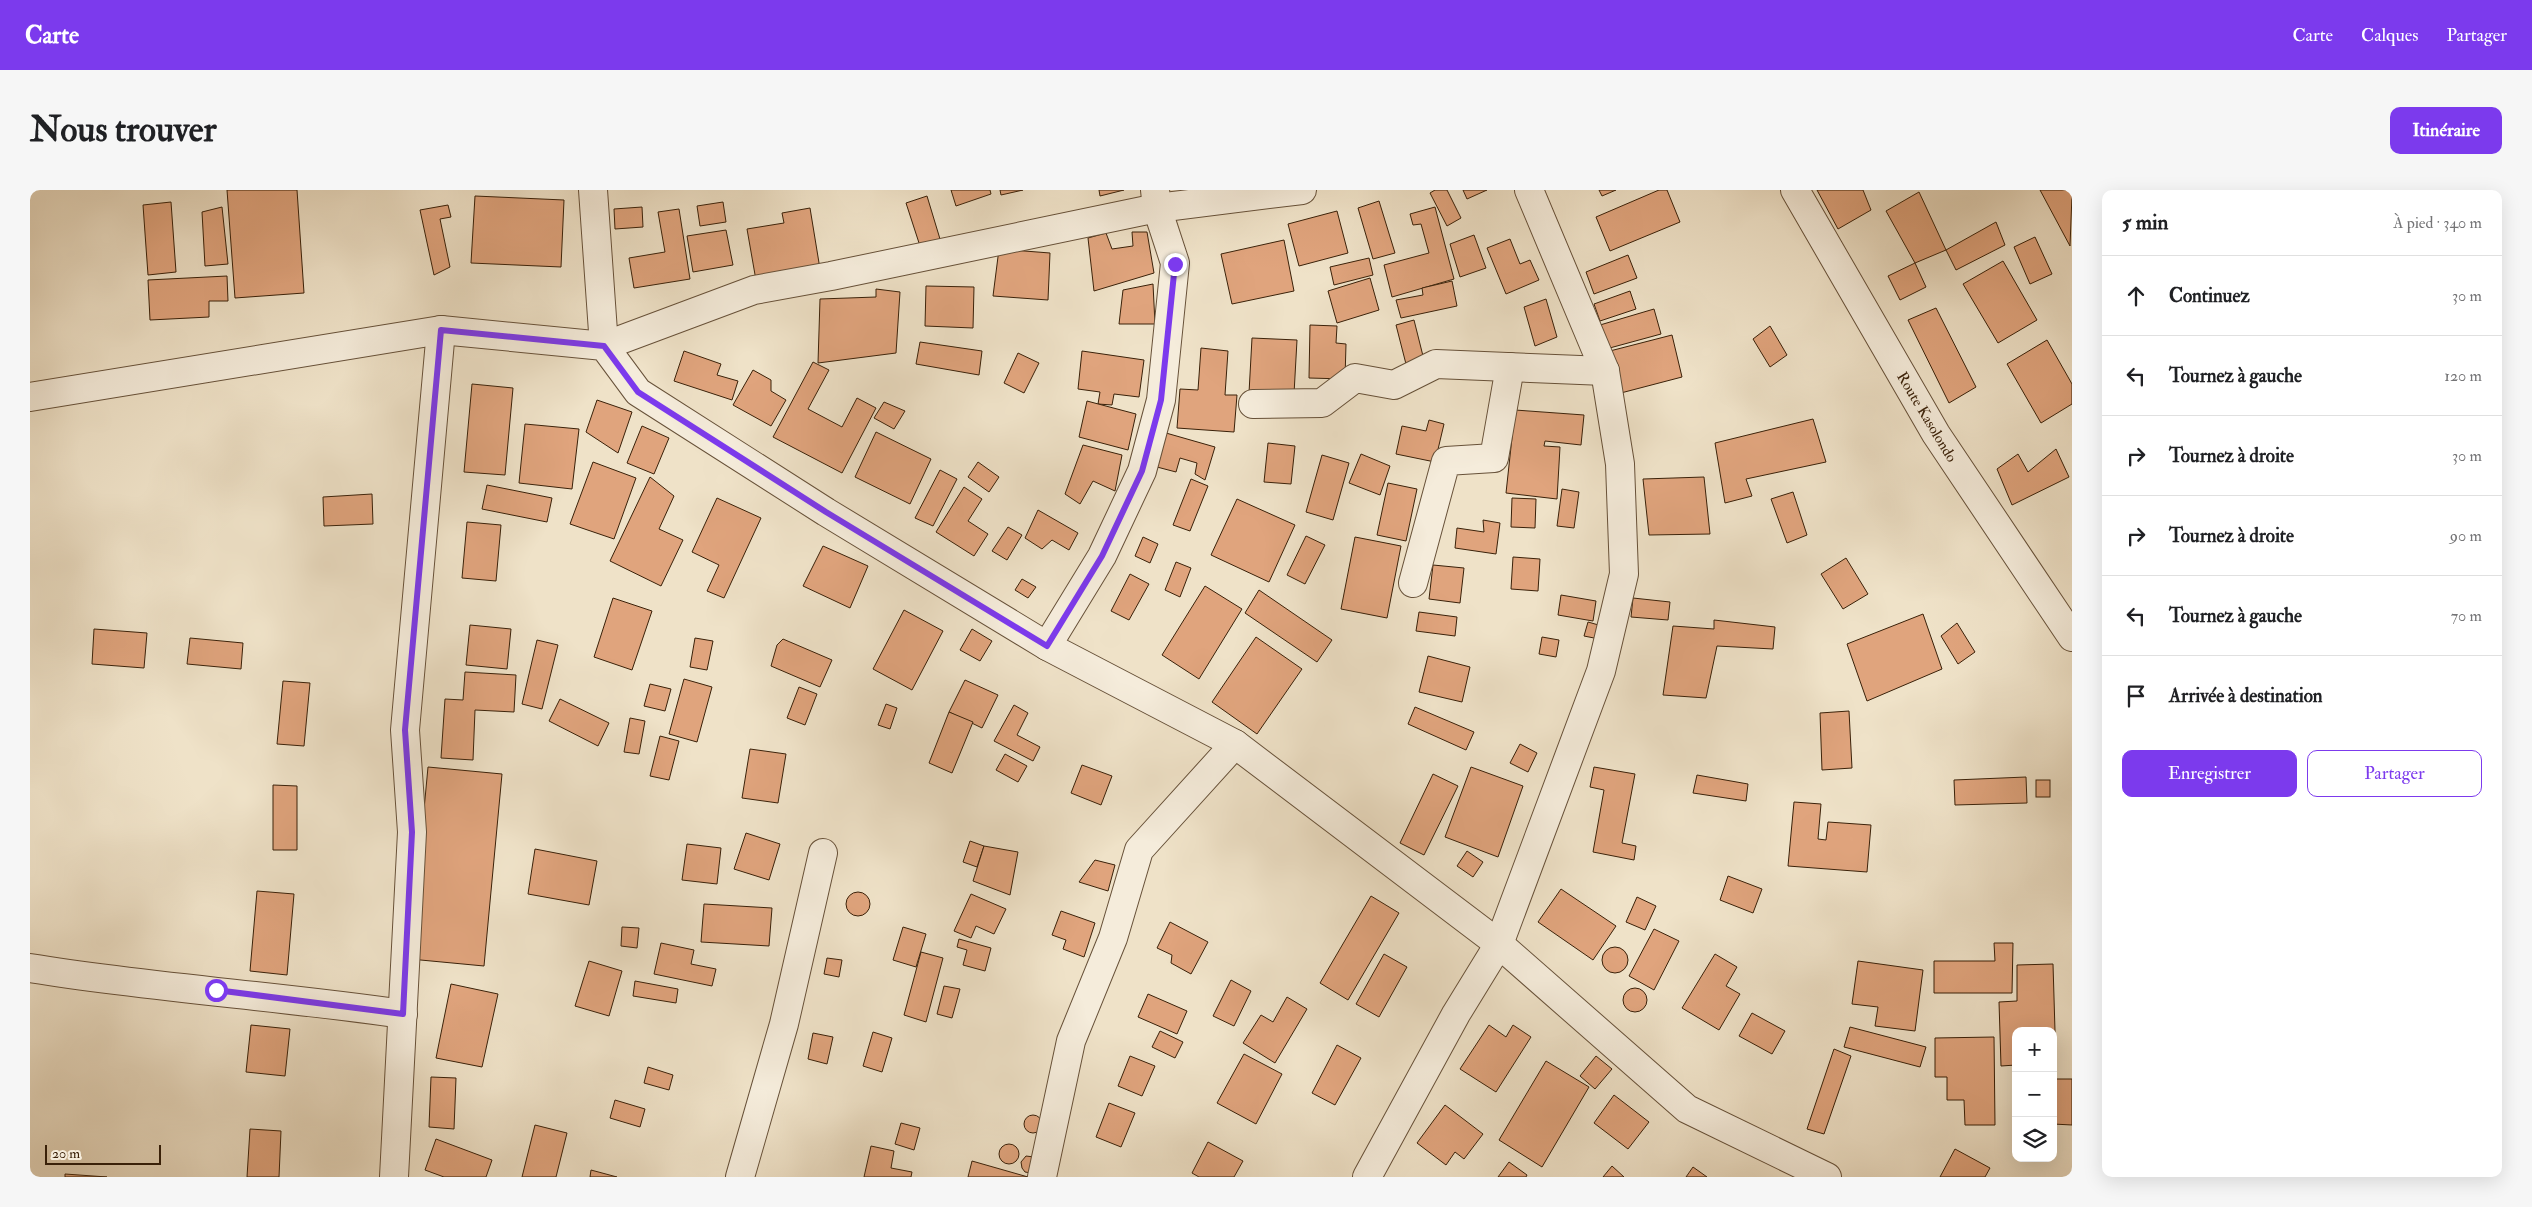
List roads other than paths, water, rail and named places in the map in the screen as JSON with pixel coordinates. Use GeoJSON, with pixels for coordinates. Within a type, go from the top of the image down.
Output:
{"type":"FeatureCollection","features":[{"type":"Feature","properties":{"kind":"street"},"geometry":{"type":"LineString","coordinates":[[594,190],[604,346],[638,392],[826,512],[1047,646],[1235,744],[1499,944],[1687,1109],[1827,1177]]}},
{"type":"Feature","properties":{"kind":"street"},"geometry":{"type":"LineString","coordinates":[[30,397],[441,330],[604,346],[754,290],[831,276],[1156,199],[1302,190]]}},
{"type":"Feature","properties":{"kind":"street"},"geometry":{"type":"LineString","coordinates":[[1367,1177],[1456,1014],[1499,944],[1601,671],[1624,574],[1620,464],[1605,371],[1529,190]]}},
{"type":"Feature","properties":{"kind":"street","name":"Route Kasolondo"},"geometry":{"type":"LineString","coordinates":[[1795,190],[1936,434],[2072,636]]}},
{"type":"Feature","properties":{"kind":"street"},"geometry":{"type":"LineString","coordinates":[[1047,646],[1102,556],[1142,471],[1161,400],[1175,264],[1156,199]]}},
{"type":"Feature","properties":{"kind":"street"},"geometry":{"type":"LineString","coordinates":[[394,1177],[412,832],[405,730],[441,330]]}},
{"type":"Feature","properties":{"kind":"street"},"geometry":{"type":"LineString","coordinates":[[1253,404],[1322,403],[1354,378],[1394,385],[1436,364],[1605,371]]}},
{"type":"Feature","properties":{"kind":"street"},"geometry":{"type":"LineString","coordinates":[[1413,583],[1446,461],[1494,458],[1510,367]]}},
{"type":"Feature","properties":{"kind":"street"},"geometry":{"type":"LineString","coordinates":[[1042,1177],[1071,1041],[1113,938],[1139,850],[1235,744]]}},
{"type":"Feature","properties":{"kind":"street"},"geometry":{"type":"LineString","coordinates":[[740,1177],[784,1024],[824,853]]}},
{"type":"Feature","properties":{"kind":"street"},"geometry":{"type":"LineString","coordinates":[[30,968],[82,976],[316,1001],[403,1014]]}}]}
